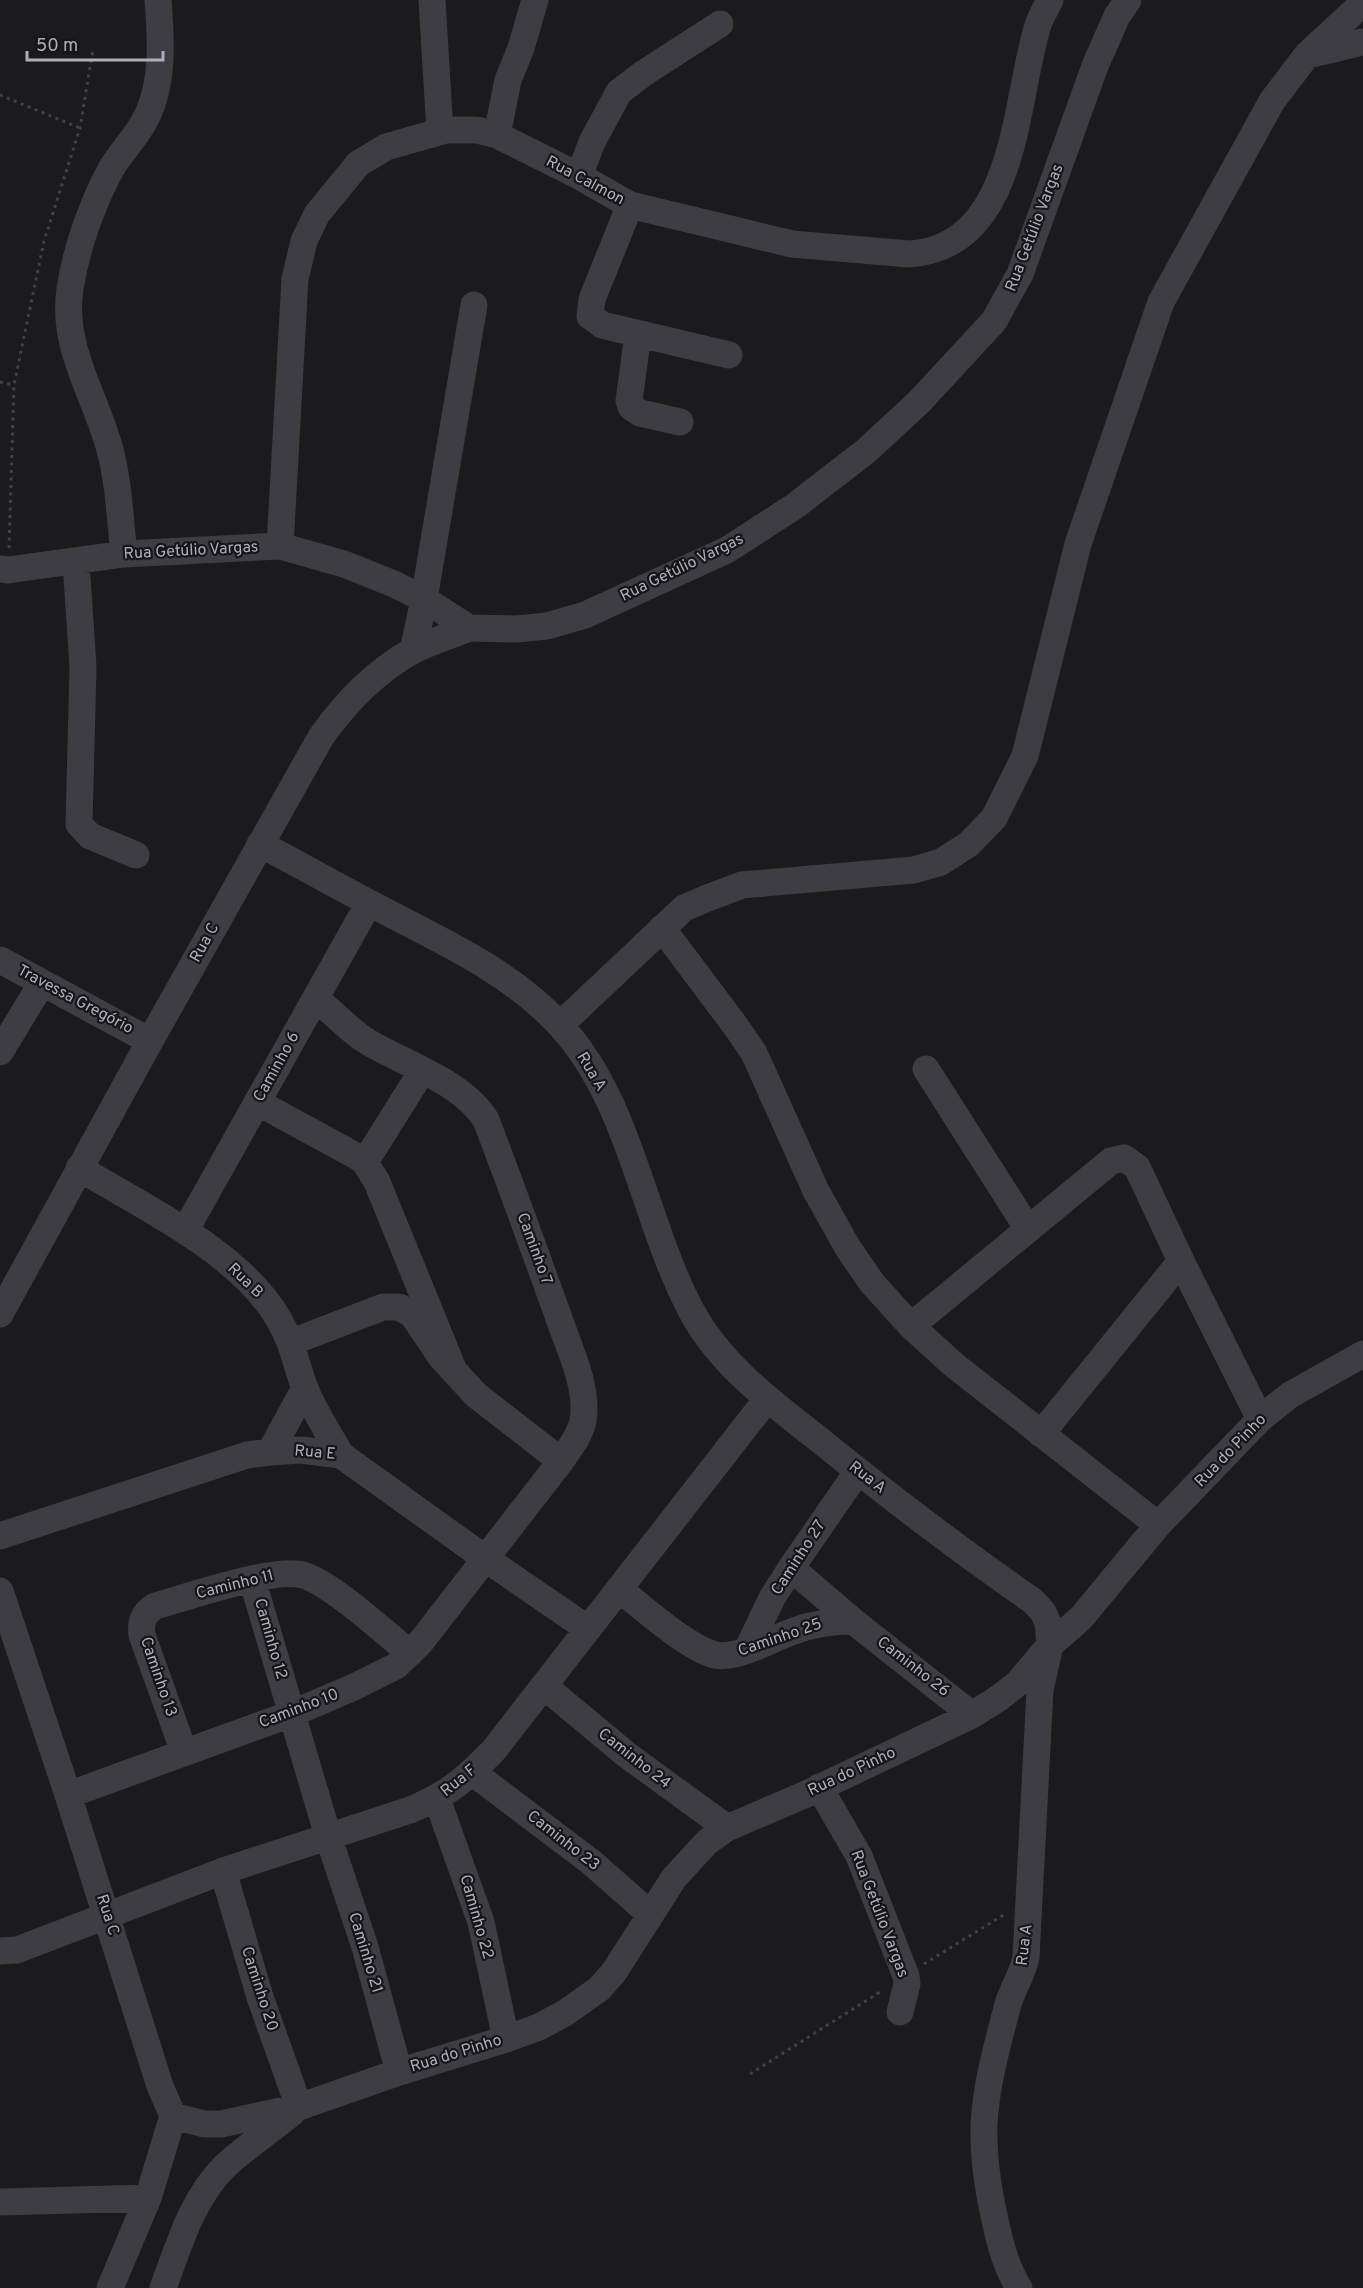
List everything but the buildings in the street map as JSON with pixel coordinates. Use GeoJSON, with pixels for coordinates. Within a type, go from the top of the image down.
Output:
{"type":"FeatureCollection","features":[{"type":"Feature","properties":{"kind":"street"},"geometry":{"type":"LineString","coordinates":[[124,554],[112,457],[73,348],[70,291],[85,235],[101,190],[112,168],[136,136],[154,97],[160,59],[158,0]]}},
{"type":"Feature","properties":{"kind":"street"},"geometry":{"type":"LineString","coordinates":[[432,0],[440,132]]}},
{"type":"Feature","properties":{"kind":"street"},"geometry":{"type":"LineString","coordinates":[[496,135],[508,80],[535,0]]}},
{"type":"Feature","properties":{"kind":"street","name":"Rua Calmon"},"geometry":{"type":"LineString","coordinates":[[280,546],[295,279],[304,241],[317,214],[358,164],[386,147],[440,132],[477,130],[496,135],[579,176],[630,205],[792,244],[909,254],[926,253],[946,244],[968,229],[987,205],[1000,180],[1016,132],[1039,23],[1050,0]]}},
{"type":"Feature","properties":{"kind":"street","name":"Rua Getúlio Vargas"},"geometry":{"type":"LineString","coordinates":[[4,569],[76,562],[124,554],[280,546],[344,564],[394,584],[424,599],[469,628],[516,629],[548,626],[585,615],[727,550],[795,506],[866,451],[919,402],[994,321],[1024,264],[1095,66],[1117,16],[1128,0]]}},
{"type":"Feature","properties":{"kind":"street"},"geometry":{"type":"LineString","coordinates":[[560,1025],[684,908],[742,885],[914,870],[940,862],[969,844],[994,818],[1025,756],[1078,544],[1161,302],[1272,100],[1307,55],[1363,3]]}},
{"type":"Feature","properties":{"kind":"street"},"geometry":{"type":"LineString","coordinates":[[579,176],[601,124],[619,92],[720,24]]}},
{"type":"Feature","properties":{"kind":"street"},"geometry":{"type":"LineString","coordinates":[[1307,55],[1363,42]]}},
{"type":"Feature","properties":{"kind":"street"},"geometry":{"type":"LineString","coordinates":[[630,205],[589,309],[590,316],[602,325],[729,355]]}},
{"type":"Feature","properties":{"kind":"street"},"geometry":{"type":"LineString","coordinates":[[413,651],[424,599],[474,305]]}},
{"type":"Feature","properties":{"kind":"street"},"geometry":{"type":"LineString","coordinates":[[638,334],[629,400],[631,407],[640,413],[680,422]]}},
{"type":"Feature","properties":{"kind":"street"},"geometry":{"type":"LineString","coordinates":[[76,562],[83,667],[80,824],[90,836],[136,855]]}},
{"type":"Feature","properties":{"kind":"street","name":"Rua C"},"geometry":{"type":"LineString","coordinates":[[0,1314],[302,769],[338,712],[363,687],[389,666],[413,651],[469,628]]}},
{"type":"Feature","properties":{"kind":"street","name":"Rua A"},"geometry":{"type":"LineString","coordinates":[[260,844],[490,968],[532,999],[560,1025],[591,1065],[605,1092],[692,1312],[727,1361],[767,1398],[858,1471],[954,1546],[1033,1601],[1043,1612],[1048,1623],[1050,1645],[1039,1699],[1026,1957],[1024,1969],[1008,2002],[1004,2018],[994,2062],[984,2126],[993,2212],[1007,2266],[1019,2288]]}},
{"type":"Feature","properties":{"kind":"street","name":"Caminho 6"},"geometry":{"type":"LineString","coordinates":[[185,1231],[257,1102],[320,1002],[374,905]]}},
{"type":"Feature","properties":{"kind":"street"},"geometry":{"type":"LineString","coordinates":[[662,928],[754,1053],[816,1191],[848,1248],[872,1282],[911,1326],[954,1365],[1158,1525]]}},
{"type":"Feature","properties":{"kind":"street","name":"Travessa Gregório"},"geometry":{"type":"LineString","coordinates":[[0,960],[150,1041]]}},
{"type":"Feature","properties":{"kind":"street"},"geometry":{"type":"LineString","coordinates":[[0,1052],[42,983]]}},
{"type":"Feature","properties":{"kind":"street","name":"Caminho 7"},"geometry":{"type":"LineString","coordinates":[[320,1002],[352,1031],[471,1101],[481,1112],[534,1247],[572,1357],[584,1409],[581,1428],[561,1461],[486,1559]]}},
{"type":"Feature","properties":{"kind":"street"},"geometry":{"type":"LineString","coordinates":[[926,1069],[1028,1229]]}},
{"type":"Feature","properties":{"kind":"street"},"geometry":{"type":"LineString","coordinates":[[364,1162],[422,1071]]}},
{"type":"Feature","properties":{"kind":"street"},"geometry":{"type":"LineString","coordinates":[[257,1102],[364,1162],[377,1182],[454,1371]]}},
{"type":"Feature","properties":{"kind":"street"},"geometry":{"type":"LineString","coordinates":[[911,1326],[1111,1161],[1124,1158],[1137,1167],[1260,1419]]}},
{"type":"Feature","properties":{"kind":"street","name":"Rua B"},"geometry":{"type":"LineString","coordinates":[[79,1168],[185,1231],[251,1283],[277,1317],[292,1342],[305,1388],[341,1455]]}},
{"type":"Feature","properties":{"kind":"street"},"geometry":{"type":"LineString","coordinates":[[1041,1434],[1181,1261]]}},
{"type":"Feature","properties":{"kind":"street"},"geometry":{"type":"LineString","coordinates":[[292,1342],[383,1307],[399,1307],[417,1319],[441,1357],[495,1412],[561,1461]]}},
{"type":"Feature","properties":{"kind":"street","name":"Rua do Pinho"},"geometry":{"type":"LineString","coordinates":[[299,2107],[539,2027],[565,2013],[599,1989],[624,1959],[668,1886],[707,1842],[727,1828],[972,1715],[1018,1683],[1050,1645],[1081,1618],[1158,1525],[1260,1419],[1290,1395],[1363,1354]]}},
{"type":"Feature","properties":{"kind":"street"},"geometry":{"type":"LineString","coordinates":[[270,1452],[305,1388]]}},
{"type":"Feature","properties":{"kind":"street","name":"Rua F"},"geometry":{"type":"LineString","coordinates":[[0,1951],[17,1950],[223,1871],[437,1799],[472,1772],[493,1751],[767,1398]]}},
{"type":"Feature","properties":{"kind":"street","name":"Rua E"},"geometry":{"type":"LineString","coordinates":[[0,1536],[237,1459],[270,1452],[301,1450],[341,1455],[588,1629]]}},
{"type":"Feature","properties":{"kind":"street","name":"Caminho 27"},"geometry":{"type":"LineString","coordinates":[[747,1650],[772,1598],[858,1471]]}},
{"type":"Feature","properties":{"kind":"street","name":"Caminho 10"},"geometry":{"type":"LineString","coordinates":[[68,1795],[291,1714],[376,1678],[396,1666],[420,1643],[486,1559]]}},
{"type":"Feature","properties":{"kind":"street","name":"Caminho 26"},"geometry":{"type":"LineString","coordinates":[[791,1568],[853,1621],[972,1715]]}},
{"type":"Feature","properties":{"kind":"street","name":"Caminho 11"},"geometry":{"type":"LineString","coordinates":[[155,1606],[252,1579],[288,1572],[314,1579],[410,1653]]}},
{"type":"Feature","properties":{"kind":"street","name":"Caminho 12"},"geometry":{"type":"LineString","coordinates":[[252,1579],[327,1836]]}},
{"type":"Feature","properties":{"kind":"street","name":"Caminho 25"},"geometry":{"type":"LineString","coordinates":[[620,1590],[689,1642],[704,1651],[717,1655],[732,1655],[814,1625],[832,1621],[853,1621]]}},
{"type":"Feature","properties":{"kind":"street","name":"Rua C"},"geometry":{"type":"LineString","coordinates":[[1,1597],[68,1795],[160,2086],[173,2116]]}},
{"type":"Feature","properties":{"kind":"street","name":"Caminho 13"},"geometry":{"type":"LineString","coordinates":[[155,1606],[144,1618],[141,1626],[142,1635],[184,1752]]}},
{"type":"Feature","properties":{"kind":"street","name":"Caminho 24"},"geometry":{"type":"LineString","coordinates":[[544,1686],[627,1755],[727,1828]]}},
{"type":"Feature","properties":{"kind":"street","name":"Caminho 23"},"geometry":{"type":"LineString","coordinates":[[472,1772],[591,1862],[650,1914]]}},
{"type":"Feature","properties":{"kind":"street","name":"Rua Getúlio Vargas"},"geometry":{"type":"LineString","coordinates":[[819,1787],[859,1856],[906,1976],[907,1984],[900,2012]]}},
{"type":"Feature","properties":{"kind":"street","name":"Caminho 22"},"geometry":{"type":"LineString","coordinates":[[437,1799],[481,1922],[506,2038]]}},
{"type":"Feature","properties":{"kind":"street","name":"Caminho 21"},"geometry":{"type":"LineString","coordinates":[[327,1836],[365,1947],[399,2072]]}},
{"type":"Feature","properties":{"kind":"street","name":"Caminho 20"},"geometry":{"type":"LineString","coordinates":[[223,1871],[260,1997],[299,2107]]}},
{"type":"Feature","properties":{"kind":"street"},"geometry":{"type":"LineString","coordinates":[[110,2288],[148,2198],[173,2116],[204,2124],[221,2124],[299,2107]]}},
{"type":"Feature","properties":{"kind":"street"},"geometry":{"type":"LineString","coordinates":[[163,2288],[187,2223],[203,2193],[225,2167],[299,2107]]}},
{"type":"Feature","properties":{"kind":"street"},"geometry":{"type":"LineString","coordinates":[[0,2202],[148,2198]]}},
{"type":"Feature","properties":{"kind":"path"},"geometry":{"type":"LineString","coordinates":[[4,569],[14,385],[44,241],[80,128],[93,49]]}},
{"type":"Feature","properties":{"kind":"path"},"geometry":{"type":"LineString","coordinates":[[0,95],[80,128]]}},
{"type":"Feature","properties":{"kind":"path"},"geometry":{"type":"LineString","coordinates":[[0,382],[14,385]]}}]}
